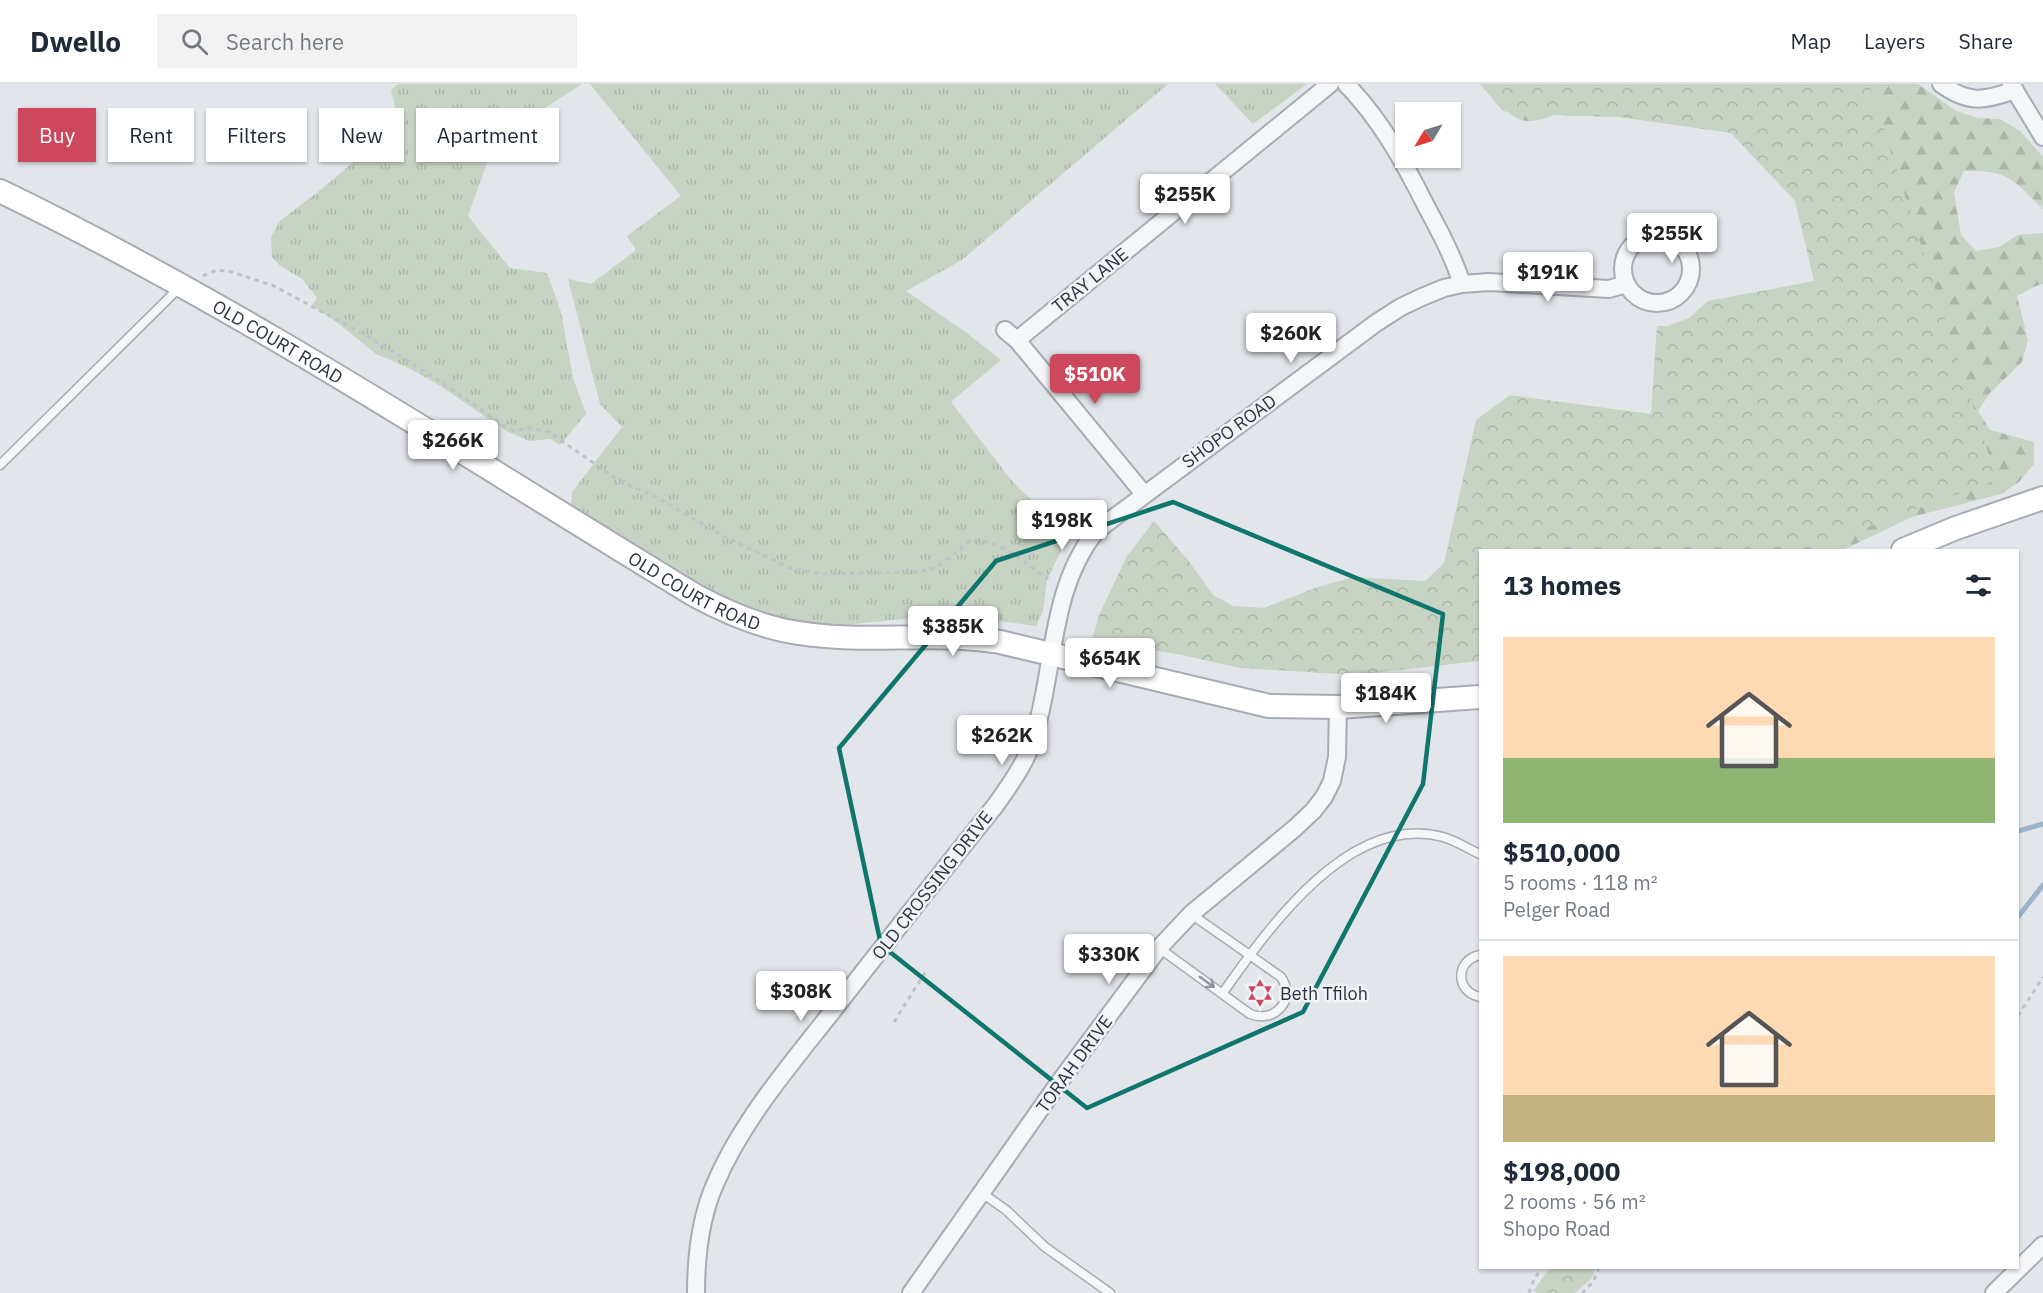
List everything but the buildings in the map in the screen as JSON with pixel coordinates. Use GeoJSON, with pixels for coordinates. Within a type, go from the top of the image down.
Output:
{"type":"FeatureCollection","features":[{"type":"Feature","properties":{"kind":"main road","name":"OLD COURT ROAD"},"geometry":{"type":"LineString","coordinates":[[0,191],[182,285],[307,358],[716,606],[758,624],[799,633],[838,637],[971,637],[1269,706],[1338,707],[1479,697]]}},
{"type":"Feature","properties":{"kind":"main road"},"geometry":{"type":"LineString","coordinates":[[1905,549],[1956,528],[2043,498]]}},
{"type":"Feature","properties":{"kind":"street","name":"TRAY LANE"},"geometry":{"type":"LineString","coordinates":[[1144,494],[1011,335],[1330,84]]}},
{"type":"Feature","properties":{"kind":"street"},"geometry":{"type":"LineString","coordinates":[[1346,84],[1378,121],[1400,155],[1454,257],[1462,284]]}},
{"type":"Feature","properties":{"kind":"street"},"geometry":{"type":"LineString","coordinates":[[1941,84],[1954,94],[1972,99],[1990,99],[2013,87],[2043,137]]}},
{"type":"Feature","properties":{"kind":"street"},"geometry":{"type":"LineString","coordinates":[[1662,236],[1676,241],[1686,252],[1690,261],[1690,276],[1684,290],[1673,299],[1659,303],[1644,300],[1632,292],[1626,284],[1623,274],[1624,260],[1628,251],[1638,240],[1662,236]]}},
{"type":"Feature","properties":{"kind":"street","name":"SHOPO ROAD"},"geometry":{"type":"LineString","coordinates":[[1051,654],[1066,585],[1084,546],[1102,525],[1376,323],[1422,297],[1462,284],[1489,282],[1609,289],[1626,284]]}},
{"type":"Feature","properties":{"kind":"street","name":"OLD CROSSING DRIVE"},"geometry":{"type":"LineString","coordinates":[[696,1293],[698,1245],[705,1215],[715,1182],[731,1150],[746,1125],[814,1034],[1014,780],[1027,755],[1036,728],[1051,654]]}},
{"type":"Feature","properties":{"kind":"street","name":"TORAH DRIVE"},"geometry":{"type":"LineString","coordinates":[[911,1293],[1065,1075],[1159,948],[1191,914],[1314,811],[1332,781],[1337,757],[1338,707]]}},
{"type":"Feature","properties":{"kind":"street"},"geometry":{"type":"LineString","coordinates":[[2019,1269],[2043,1245]]}},
{"type":"Feature","properties":{"kind":"street"},"geometry":{"type":"LineString","coordinates":[[1994,1293],[2018,1269]]}},
{"type":"Feature","properties":{"kind":"lane"},"geometry":{"type":"LineString","coordinates":[[0,465],[182,285]]}},
{"type":"Feature","properties":{"kind":"lane"},"geometry":{"type":"LineString","coordinates":[[1222,994],[1267,931],[1310,887],[1342,861],[1380,840],[1396,835],[1442,836],[1479,854]]}},
{"type":"Feature","properties":{"kind":"lane"},"geometry":{"type":"LineString","coordinates":[[1159,948],[1250,1014],[1258,1017],[1269,1016],[1279,1009],[1285,1001],[1286,985],[1281,977],[1191,914]]}},
{"type":"Feature","properties":{"kind":"lane"},"geometry":{"type":"LineString","coordinates":[[1479,955],[1463,964],[1460,978],[1466,990],[1479,997]]}},
{"type":"Feature","properties":{"kind":"lane"},"geometry":{"type":"LineString","coordinates":[[982,1193],[1006,1210],[1045,1247],[1110,1293]]}},
{"type":"Feature","properties":{"kind":"path"},"geometry":{"type":"LineString","coordinates":[[204,275],[217,270],[232,272],[274,286],[369,337],[432,376],[508,428],[514,431],[529,428],[549,432],[618,480],[656,497],[723,536],[792,569],[821,574],[916,572],[936,568],[971,540],[981,540],[996,544],[1048,579]]}},
{"type":"Feature","properties":{"kind":"path"},"geometry":{"type":"LineString","coordinates":[[894,1022],[926,971]]}},
{"type":"Feature","properties":{"kind":"path"},"geometry":{"type":"LineString","coordinates":[[2019,1014],[2043,978]]}},
{"type":"Feature","properties":{"kind":"path"},"geometry":{"type":"LineString","coordinates":[[1529,1293],[1534,1279],[1541,1269]]}},
{"type":"Feature","properties":{"kind":"path"},"geometry":{"type":"LineString","coordinates":[[1582,1293],[1593,1282],[1599,1269]]}},
{"type":"Feature","properties":{"kind":"highlighted area"},"geometry":{"type":"Polygon","coordinates":[[[1173,502],[1443,614],[1423,784],[1303,1012],[1087,1108],[881,945],[839,748],[996,561],[1173,502]]]}},
{"type":"Feature","properties":{"kind":"green space"},"geometry":{"type":"Polygon","coordinates":[[[398,84],[582,84],[545,108],[416,108],[416,162],[487,162],[468,216],[510,268],[547,273],[561,312],[573,378],[586,414],[560,445],[550,439],[529,441],[506,431],[442,387],[411,369],[376,354],[334,320],[312,306],[317,298],[302,279],[279,265],[272,257],[271,237],[280,221],[353,162],[404,162],[404,108],[395,108],[391,90],[398,84]]]}},
{"type":"Feature","properties":{"kind":"green space"},"geometry":{"type":"Polygon","coordinates":[[[590,84],[1168,84],[962,260],[906,291],[967,333],[1001,360],[951,402],[1012,481],[1068,536],[1047,580],[1043,611],[1036,626],[976,618],[935,616],[823,627],[779,618],[695,585],[571,505],[572,492],[622,427],[600,404],[568,279],[591,284],[636,250],[627,236],[681,196],[590,84]]]}},
{"type":"Feature","properties":{"kind":"green space"},"geometry":{"type":"Polygon","coordinates":[[[1215,84],[1307,84],[1253,124],[1215,84]]]}},
{"type":"Feature","properties":{"kind":"green space"},"geometry":{"type":"Polygon","coordinates":[[[1480,84],[1869,84],[1997,480],[1854,532],[1820,549],[1479,549],[1479,661],[1354,675],[1240,668],[1182,655],[1092,640],[1099,615],[1127,556],[1154,521],[1188,560],[1213,595],[1233,606],[1264,608],[1315,588],[1353,577],[1425,581],[1444,563],[1476,420],[1510,395],[1651,414],[1657,326],[1668,326],[1689,318],[1708,301],[1814,281],[1795,201],[1731,133],[1619,117],[1519,114],[1503,111],[1480,84]]]}},
{"type":"Feature","properties":{"kind":"green space"},"geometry":{"type":"Polygon","coordinates":[[[1485,84],[1918,84],[1956,111],[1978,118],[2000,119],[2020,131],[2043,157],[2043,209],[2009,178],[1991,172],[1964,171],[1954,192],[1961,235],[1976,251],[1999,247],[2018,235],[2043,233],[2043,284],[2017,296],[2028,340],[2022,362],[1990,393],[1978,411],[1990,430],[2034,442],[2034,464],[2019,482],[2001,494],[1912,517],[1845,549],[1572,549],[1856,468],[1797,189],[1753,134],[1570,108],[1541,120],[1530,121],[1521,120],[1504,108],[1485,84]]]}},
{"type":"Feature","properties":{"kind":"green space"},"geometry":{"type":"Polygon","coordinates":[[[1549,1269],[1595,1269],[1592,1278],[1575,1293],[1537,1293],[1534,1290],[1549,1269]]]}},
{"type":"Feature","properties":{"kind":"waterway"},"geometry":{"type":"LineString","coordinates":[[2019,831],[2043,824]]}},
{"type":"Feature","properties":{"kind":"waterway"},"geometry":{"type":"LineString","coordinates":[[2019,916],[2043,885]]}},
{"type":"Feature","properties":{"kind":"place","name":"Beth Tfiloh"},"geometry":{"type":"Point","coordinates":[1260,993]}}]}
